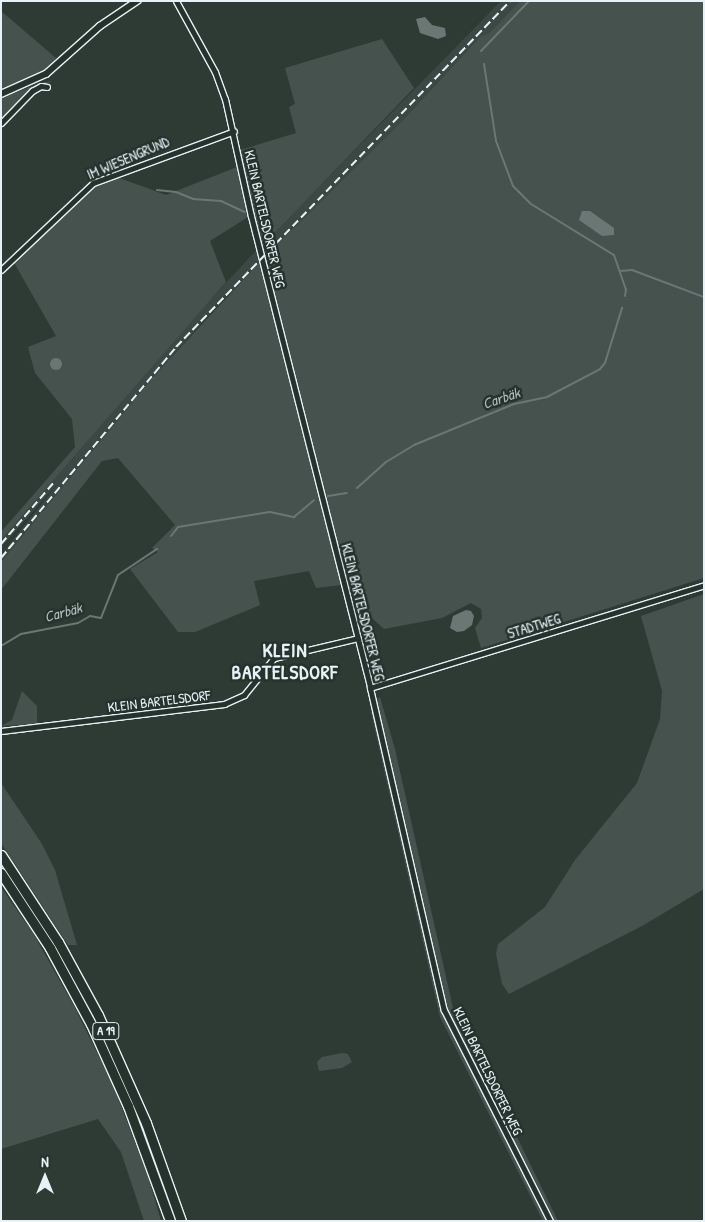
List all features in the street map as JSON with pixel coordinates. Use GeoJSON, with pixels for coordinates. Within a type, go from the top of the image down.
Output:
{"type":"FeatureCollection","features":[{"type":"Feature","properties":{"kind":"highway","name":"A 19"},"geometry":{"type":"LineString","coordinates":[[1,855],[58,942],[98,1015],[146,1123],[181,1221]]}},
{"type":"Feature","properties":{"kind":"highway","name":"A 19"},"geometry":{"type":"LineString","coordinates":[[1,873],[50,948],[91,1024],[128,1106],[170,1221]]}},
{"type":"Feature","properties":{"kind":"street"},"geometry":{"type":"LineString","coordinates":[[1,94],[46,74],[100,26],[137,1]]}},
{"type":"Feature","properties":{"kind":"street","name":"KLEIN BARTELSDORFER WEG"},"geometry":{"type":"LineString","coordinates":[[176,1],[215,72],[234,131],[251,216],[358,638],[444,1010],[550,1221]]}},
{"type":"Feature","properties":{"kind":"street"},"geometry":{"type":"LineString","coordinates":[[1,123],[32,91],[47,87]]}},
{"type":"Feature","properties":{"kind":"street","name":"IM WIESENGRUND"},"geometry":{"type":"LineString","coordinates":[[1,270],[93,183],[234,131]]}},
{"type":"Feature","properties":{"kind":"street","name":"STADTWEG"},"geometry":{"type":"LineString","coordinates":[[370,688],[704,586]]}},
{"type":"Feature","properties":{"kind":"street","name":"KLEIN BARTELSDORF"},"geometry":{"type":"LineString","coordinates":[[1,730],[224,704],[244,695],[274,658],[358,638]]}},
{"type":"Feature","properties":{"kind":"shaded area"},"geometry":{"type":"Polygon","coordinates":[[[501,1],[520,1],[489,33],[481,36],[402,121],[219,304],[154,376],[1,562],[1,555],[60,481],[1,547],[1,540],[160,354],[250,257],[501,1]]]}},
{"type":"Feature","properties":{"kind":"shaded area"},"geometry":{"type":"Polygon","coordinates":[[[520,1],[704,1],[704,578],[481,648],[475,628],[482,618],[481,609],[471,603],[442,618],[384,629],[360,607],[348,589],[264,258],[402,121],[481,36],[489,33],[520,1]]]}},
{"type":"Feature","properties":{"kind":"shaded area"},"geometry":{"type":"Polygon","coordinates":[[[1,11],[56,58],[40,74],[1,90],[1,11]]]}},
{"type":"Feature","properties":{"kind":"shaded area"},"geometry":{"type":"Polygon","coordinates":[[[425,17],[432,25],[445,28],[446,36],[438,39],[420,33],[416,19],[425,17]]]}},
{"type":"Feature","properties":{"kind":"shaded area"},"geometry":{"type":"Polygon","coordinates":[[[382,39],[414,88],[262,246],[240,150],[296,133],[289,107],[295,104],[285,68],[382,39]]]}},
{"type":"Feature","properties":{"kind":"shaded area"},"geometry":{"type":"Polygon","coordinates":[[[51,81],[47,86],[42,84],[1,120],[1,98],[41,83],[51,81]]]}},
{"type":"Feature","properties":{"kind":"shaded area"},"geometry":{"type":"Polygon","coordinates":[[[237,167],[248,217],[210,241],[226,282],[1,540],[1,532],[75,447],[72,419],[35,373],[28,347],[56,336],[13,261],[94,185],[114,176],[166,195],[237,167]]]}},
{"type":"Feature","properties":{"kind":"shaded area"},"geometry":{"type":"Polygon","coordinates":[[[582,211],[590,211],[614,228],[614,235],[602,236],[579,220],[582,211]]]}},
{"type":"Feature","properties":{"kind":"shaded area"},"geometry":{"type":"Polygon","coordinates":[[[260,262],[342,585],[316,588],[309,571],[254,581],[260,605],[195,632],[178,632],[130,569],[158,552],[152,548],[175,525],[118,458],[102,461],[1,590],[1,562],[154,376],[260,262]]]}},
{"type":"Feature","properties":{"kind":"shaded area"},"geometry":{"type":"Polygon","coordinates":[[[54,358],[58,358],[62,364],[58,370],[54,370],[50,366],[50,362],[54,358]]]}},
{"type":"Feature","properties":{"kind":"shaded area"},"geometry":{"type":"Polygon","coordinates":[[[704,594],[704,889],[642,926],[509,994],[502,984],[496,954],[498,944],[545,907],[575,860],[637,783],[660,719],[662,691],[641,616],[704,594]]]}},
{"type":"Feature","properties":{"kind":"shaded area"},"geometry":{"type":"Polygon","coordinates":[[[466,610],[471,611],[474,616],[472,625],[464,631],[457,632],[450,628],[453,616],[466,610]]]}},
{"type":"Feature","properties":{"kind":"shaded area"},"geometry":{"type":"Polygon","coordinates":[[[22,691],[37,706],[37,724],[1,726],[12,720],[22,691]]]}},
{"type":"Feature","properties":{"kind":"shaded area"},"geometry":{"type":"Polygon","coordinates":[[[380,697],[395,749],[453,1008],[482,1074],[501,1099],[499,1100],[558,1221],[543,1221],[440,1017],[371,712],[379,709],[376,700],[380,697]]]}},
{"type":"Feature","properties":{"kind":"shaded area"},"geometry":{"type":"Polygon","coordinates":[[[1,783],[42,844],[55,870],[77,945],[68,945],[1,843],[1,783]]]}},
{"type":"Feature","properties":{"kind":"shaded area"},"geometry":{"type":"Polygon","coordinates":[[[1,887],[33,933],[74,1006],[113,1085],[148,1176],[161,1221],[144,1221],[121,1152],[98,1119],[1,1149],[1,887]]]}},
{"type":"Feature","properties":{"kind":"shaded area"},"geometry":{"type":"Polygon","coordinates":[[[342,1053],[348,1054],[352,1062],[342,1068],[319,1071],[317,1062],[322,1057],[342,1053]]]}},
{"type":"Feature","properties":{"kind":"waterway","name":"Carbäk"},"geometry":{"type":"LineString","coordinates":[[481,51],[529,1]]}},
{"type":"Feature","properties":{"kind":"waterway","name":"Carbäk"},"geometry":{"type":"LineString","coordinates":[[484,64],[496,141],[513,186],[531,204],[614,255],[626,289],[625,296]]}},
{"type":"Feature","properties":{"kind":"waterway"},"geometry":{"type":"LineString","coordinates":[[157,190],[176,192],[193,199],[221,201],[245,212]]}},
{"type":"Feature","properties":{"kind":"waterway"},"geometry":{"type":"LineString","coordinates":[[621,271],[632,270],[704,297]]}},
{"type":"Feature","properties":{"kind":"waterway","name":"Carbäk"},"geometry":{"type":"LineString","coordinates":[[357,488],[386,462],[414,445],[514,404],[547,397],[600,369],[605,363],[622,308]]}},
{"type":"Feature","properties":{"kind":"waterway","name":"Carbäk"},"geometry":{"type":"LineString","coordinates":[[328,496],[347,493]]}},
{"type":"Feature","properties":{"kind":"waterway","name":"Carbäk"},"geometry":{"type":"LineString","coordinates":[[171,536],[178,527],[270,512],[294,517],[314,500]]}},
{"type":"Feature","properties":{"kind":"waterway","name":"Carbäk"},"geometry":{"type":"LineString","coordinates":[[1,646],[21,634],[78,623],[90,616],[101,618],[118,575],[157,549]]}},
{"type":"Feature","properties":{"kind":"railway"},"geometry":{"type":"LineString","coordinates":[[1,558],[176,347],[510,1]]}},
{"type":"Feature","properties":{"kind":"railway"},"geometry":{"type":"LineString","coordinates":[[1,544],[55,481]]}},
{"type":"Feature","properties":{"kind":"district","name":"KLEIN BARTELSDORF"},"geometry":{"type":"Point","coordinates":[285,662]}}]}
